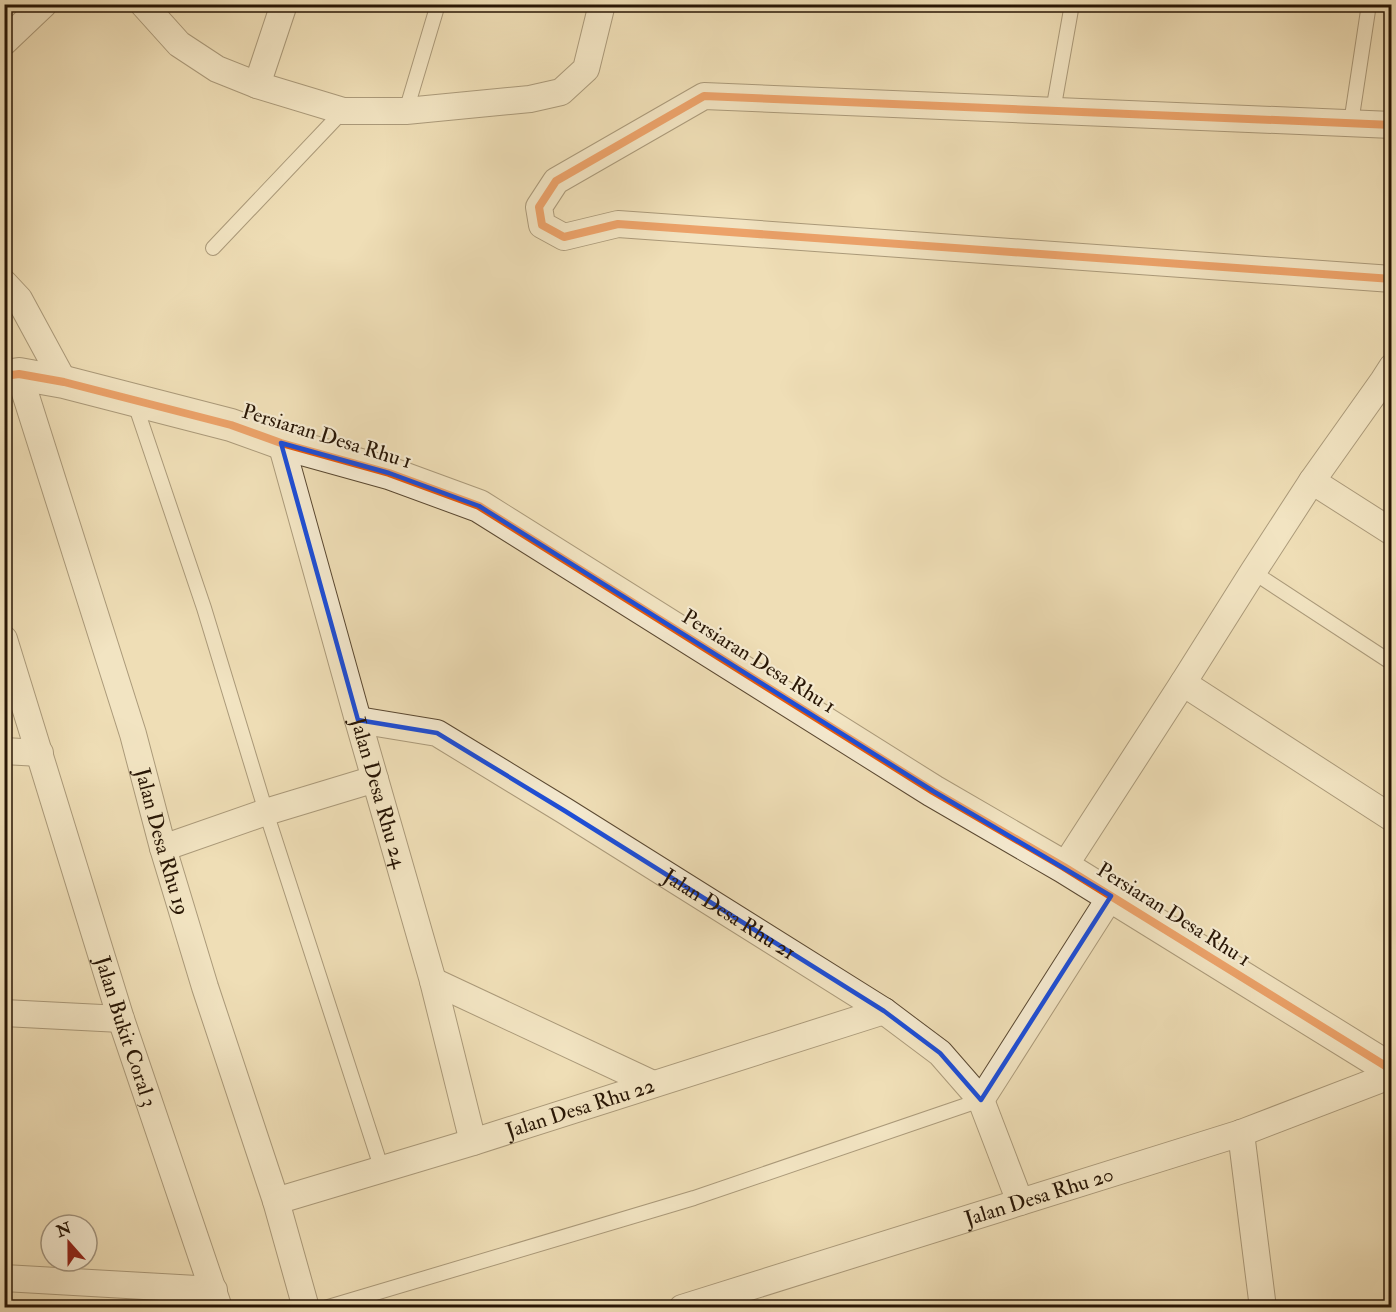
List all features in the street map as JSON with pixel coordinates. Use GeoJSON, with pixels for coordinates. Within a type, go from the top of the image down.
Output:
{"type":"FeatureCollection","features":[{"type":"Feature","properties":{"kind":"street"},"geometry":{"type":"LineString","coordinates":[[4,42],[44,4]]}},
{"type":"Feature","properties":{"kind":"street"},"geometry":{"type":"LineString","coordinates":[[143,4],[179,44],[217,69],[257,85],[343,111],[406,111],[530,99],[561,92],[586,69],[602,4]]}},
{"type":"Feature","properties":{"kind":"street"},"geometry":{"type":"LineString","coordinates":[[257,85],[284,4]]}},
{"type":"Feature","properties":{"kind":"street"},"geometry":{"type":"LineString","coordinates":[[1392,124],[704,96],[556,182],[539,207],[542,225],[564,237],[618,224],[1392,279]]}},
{"type":"Feature","properties":{"kind":"street"},"geometry":{"type":"LineString","coordinates":[[4,283],[19,300],[64,382]]}},
{"type":"Feature","properties":{"kind":"street","name":"Persiaran Desa Rhu 1"},"geometry":{"type":"LineString","coordinates":[[12,375],[64,382],[231,425],[281,443],[389,473],[479,506],[933,791],[1064,867],[1392,1070]]}},
{"type":"Feature","properties":{"kind":"street","name":"Jalan Desa Rhu 19"},"geometry":{"type":"LineString","coordinates":[[12,375],[133,734],[163,848],[205,987],[276,1201],[306,1308]]}},
{"type":"Feature","properties":{"kind":"street"},"geometry":{"type":"LineString","coordinates":[[1064,867],[1312,481],[1389,378]]}},
{"type":"Feature","properties":{"kind":"street","name":"Jalan Desa Rhu 24"},"geometry":{"type":"LineString","coordinates":[[281,443],[433,981],[473,1142]]}},
{"type":"Feature","properties":{"kind":"street"},"geometry":{"type":"LineString","coordinates":[[1312,481],[1392,532]]}},
{"type":"Feature","properties":{"kind":"street","name":"Jalan Bukit Coral 3"},"geometry":{"type":"LineString","coordinates":[[4,639],[121,1019],[217,1299]]}},
{"type":"Feature","properties":{"kind":"street"},"geometry":{"type":"LineString","coordinates":[[1183,683],[1392,818]]}},
{"type":"Feature","properties":{"kind":"street","name":"Jalan Desa Rhu 21"},"geometry":{"type":"LineString","coordinates":[[358,720],[437,733],[884,1011],[940,1053],[981,1100],[1020,1202]]}},
{"type":"Feature","properties":{"kind":"street"},"geometry":{"type":"LineString","coordinates":[[4,751],[40,753]]}},
{"type":"Feature","properties":{"kind":"street"},"geometry":{"type":"LineString","coordinates":[[163,848],[266,812],[375,779]]}},
{"type":"Feature","properties":{"kind":"street"},"geometry":{"type":"LineString","coordinates":[[981,1100],[1111,896]]}},
{"type":"Feature","properties":{"kind":"street"},"geometry":{"type":"LineString","coordinates":[[433,981],[653,1084]]}},
{"type":"Feature","properties":{"kind":"street","name":"Jalan Desa Rhu 22"},"geometry":{"type":"LineString","coordinates":[[276,1201],[473,1142],[884,1011]]}},
{"type":"Feature","properties":{"kind":"street"},"geometry":{"type":"LineString","coordinates":[[4,1012],[121,1019]]}},
{"type":"Feature","properties":{"kind":"street","name":"Jalan Desa Rhu 20"},"geometry":{"type":"LineString","coordinates":[[682,1308],[730,1300],[1020,1202],[1241,1133],[1392,1075]]}},
{"type":"Feature","properties":{"kind":"street"},"geometry":{"type":"LineString","coordinates":[[1241,1133],[1263,1308]]}},
{"type":"Feature","properties":{"kind":"street"},"geometry":{"type":"LineString","coordinates":[[4,1278],[217,1299]]}},
{"type":"Feature","properties":{"kind":"lane"},"geometry":{"type":"LineString","coordinates":[[406,111],[438,4]]}},
{"type":"Feature","properties":{"kind":"lane"},"geometry":{"type":"LineString","coordinates":[[1053,111],[1072,4]]}},
{"type":"Feature","properties":{"kind":"lane"},"geometry":{"type":"LineString","coordinates":[[1351,123],[1370,4]]}},
{"type":"Feature","properties":{"kind":"lane"},"geometry":{"type":"LineString","coordinates":[[213,248],[343,111]]}},
{"type":"Feature","properties":{"kind":"lane"},"geometry":{"type":"LineString","coordinates":[[134,399],[204,608],[266,812],[382,1170]]}},
{"type":"Feature","properties":{"kind":"lane"},"geometry":{"type":"LineString","coordinates":[[1252,572],[1392,663]]}},
{"type":"Feature","properties":{"kind":"lane"},"geometry":{"type":"LineString","coordinates":[[325,1308],[694,1198],[981,1100]]}},
{"type":"Feature","properties":{"kind":"highlighted area"},"geometry":{"type":"Polygon","coordinates":[[[281,443],[389,473],[479,506],[933,791],[1111,896],[981,1100],[940,1053],[884,1011],[565,811],[437,733],[358,720],[281,443]]]}},
{"type":"Feature","properties":{"kind":"cycle path"},"geometry":{"type":"LineString","coordinates":[[1392,125],[704,96],[556,181],[539,207],[542,225],[564,237],[618,224],[1392,279]]}},
{"type":"Feature","properties":{"kind":"cycle path"},"geometry":{"type":"LineString","coordinates":[[4,376],[19,374],[64,382],[231,425],[281,443],[389,473],[479,506],[933,791],[1064,867],[1392,1070]]}}]}
